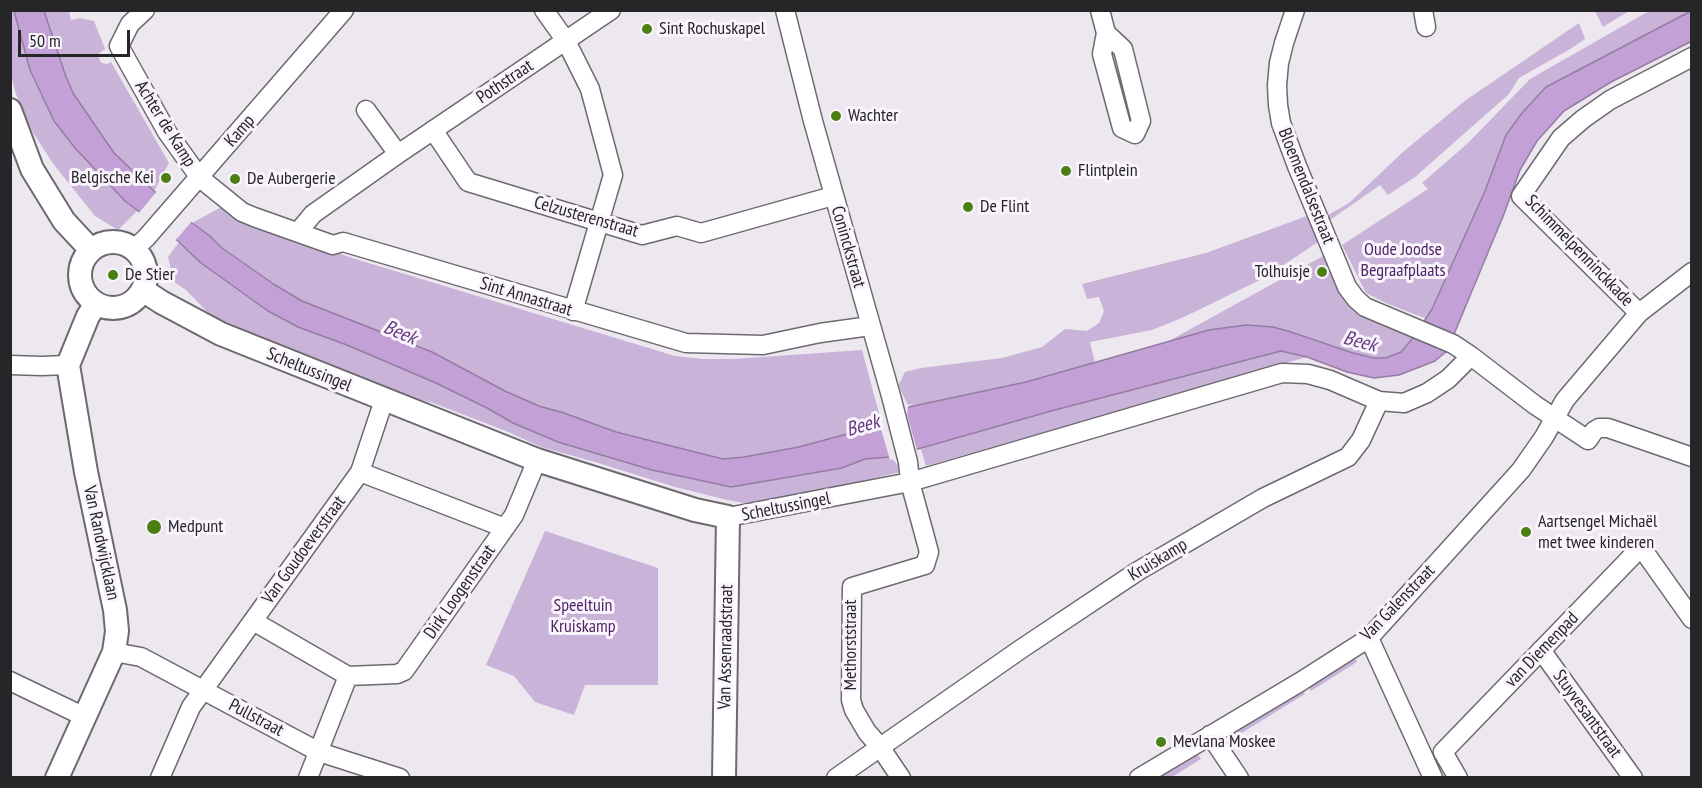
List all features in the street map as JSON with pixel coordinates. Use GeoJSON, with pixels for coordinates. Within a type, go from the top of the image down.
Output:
{"type":"FeatureCollection","features":[{"type":"Feature","properties":{"kind":"street","name":"Achter de Kamp"},"geometry":{"type":"LineString","coordinates":[[145,10],[130,24],[119,46],[167,132],[200,178]]}},
{"type":"Feature","properties":{"kind":"street","name":"Kamp"},"geometry":{"type":"LineString","coordinates":[[134,249],[147,238],[200,178],[344,10]]}},
{"type":"Feature","properties":{"kind":"street"},"geometry":{"type":"LineString","coordinates":[[544,10],[566,41],[590,89],[613,175],[573,311]]}},
{"type":"Feature","properties":{"kind":"street","name":"Pothstraat"},"geometry":{"type":"LineString","coordinates":[[298,232],[314,214],[398,154],[611,10]]}},
{"type":"Feature","properties":{"kind":"street","name":"Coninckstraat"},"geometry":{"type":"LineString","coordinates":[[786,10],[833,196],[908,462],[910,482]]}},
{"type":"Feature","properties":{"kind":"street"},"geometry":{"type":"LineString","coordinates":[[1100,10],[1106,33]]}},
{"type":"Feature","properties":{"kind":"street","name":"Bloemendalsestraat"},"geometry":{"type":"LineString","coordinates":[[1295,10],[1279,63],[1278,105],[1286,140],[1347,287],[1356,298],[1365,307],[1453,344],[1535,405],[1588,440],[1594,431],[1599,428],[1608,428],[1692,457]]}},
{"type":"Feature","properties":{"kind":"street","name":"Schimmelpenninckkade"},"geometry":{"type":"LineString","coordinates":[[1639,313],[1521,196],[1561,138],[1583,119],[1610,100],[1692,57]]}},
{"type":"Feature","properties":{"kind":"street"},"geometry":{"type":"LineString","coordinates":[[10,110],[32,169],[64,221],[91,250]]}},
{"type":"Feature","properties":{"kind":"street"},"geometry":{"type":"LineString","coordinates":[[366,110],[398,154]]}},
{"type":"Feature","properties":{"kind":"street","name":"Celzusterenstraat"},"geometry":{"type":"LineString","coordinates":[[433,130],[468,182],[642,235],[677,226],[700,233],[833,196]]}},
{"type":"Feature","properties":{"kind":"street","name":"Sint Annastraat"},"geometry":{"type":"LineString","coordinates":[[200,178],[242,212],[281,228],[333,245],[343,242],[686,343],[764,345],[820,333],[870,326]]}},
{"type":"Feature","properties":{"kind":"street"},"geometry":{"type":"LineString","coordinates":[[112,242],[124,243],[134,249],[142,258],[146,268],[143,290],[137,298],[130,304],[111,308],[96,304],[86,296],[80,278],[80,268],[91,250],[100,244],[112,242]]}},
{"type":"Feature","properties":{"kind":"street","name":"Van Galenstraat"},"geometry":{"type":"LineString","coordinates":[[1139,777],[1300,682],[1369,638],[1521,470],[1544,437],[1564,400],[1639,313],[1692,272]]}},
{"type":"Feature","properties":{"kind":"street","name":"Scheltussingel"},"geometry":{"type":"LineString","coordinates":[[143,290],[221,334],[537,460],[695,510],[728,517],[910,482],[1282,373],[1308,374],[1330,380],[1379,401]]}},
{"type":"Feature","properties":{"kind":"street"},"geometry":{"type":"LineString","coordinates":[[10,365],[68,365],[88,316],[96,304]]}},
{"type":"Feature","properties":{"kind":"street"},"geometry":{"type":"LineString","coordinates":[[1379,401],[1404,403],[1427,393],[1448,379],[1471,356]]}},
{"type":"Feature","properties":{"kind":"street","name":"Van Randwijcklaan"},"geometry":{"type":"LineString","coordinates":[[57,777],[114,652],[117,631],[115,610],[86,472],[68,365]]}},
{"type":"Feature","properties":{"kind":"street","name":"Van Goudoeverstraat"},"geometry":{"type":"LineString","coordinates":[[159,777],[191,707],[360,472],[384,400]]}},
{"type":"Feature","properties":{"kind":"street","name":"Kruiskamp"},"geometry":{"type":"LineString","coordinates":[[837,777],[1021,649],[1138,572],[1263,498],[1348,457],[1361,440],[1379,401]]}},
{"type":"Feature","properties":{"kind":"street","name":"Dirk Loogenstraat"},"geometry":{"type":"LineString","coordinates":[[348,676],[397,674],[404,671],[514,515],[537,460]]}},
{"type":"Feature","properties":{"kind":"street"},"geometry":{"type":"LineString","coordinates":[[360,472],[505,528]]}},
{"type":"Feature","properties":{"kind":"street","name":"Methorststraat"},"geometry":{"type":"LineString","coordinates":[[880,747],[867,732],[851,700],[852,587],[925,565],[929,552],[910,482]]}},
{"type":"Feature","properties":{"kind":"street","name":"Van Assenraadstraat"},"geometry":{"type":"LineString","coordinates":[[724,777],[728,517]]}},
{"type":"Feature","properties":{"kind":"street","name":"van Diemenpad"},"geometry":{"type":"LineString","coordinates":[[1458,777],[1443,752],[1641,547],[1692,619]]}},
{"type":"Feature","properties":{"kind":"street"},"geometry":{"type":"LineString","coordinates":[[253,621],[348,676],[308,777]]}},
{"type":"Feature","properties":{"kind":"street"},"geometry":{"type":"LineString","coordinates":[[1369,638],[1433,777]]}},
{"type":"Feature","properties":{"kind":"street","name":"Stuyvesantstraat"},"geometry":{"type":"LineString","coordinates":[[1541,650],[1633,777]]}},
{"type":"Feature","properties":{"kind":"street","name":"Pullstraat"},"geometry":{"type":"LineString","coordinates":[[114,652],[141,657],[319,752],[400,777]]}},
{"type":"Feature","properties":{"kind":"street"},"geometry":{"type":"LineString","coordinates":[[10,681],[86,717]]}},
{"type":"Feature","properties":{"kind":"street"},"geometry":{"type":"LineString","coordinates":[[1210,735],[1239,777]]}},
{"type":"Feature","properties":{"kind":"street"},"geometry":{"type":"LineString","coordinates":[[880,747],[901,777]]}},
{"type":"Feature","properties":{"kind":"green space"},"geometry":{"type":"Polygon","coordinates":[[[14,10],[30,70],[54,121],[106,182],[138,210],[118,230],[95,216],[54,165],[32,131],[16,94],[11,75],[10,11],[14,10]]]}},
{"type":"Feature","properties":{"kind":"green space"},"geometry":{"type":"Polygon","coordinates":[[[44,11],[69,11],[71,20],[80,18],[94,21],[105,49],[98,54],[100,61],[107,64],[111,62],[169,163],[154,191],[114,153],[73,93],[44,11]]]}},
{"type":"Feature","properties":{"kind":"green space"},"geometry":{"type":"Polygon","coordinates":[[[1595,11],[1629,11],[1603,27],[1595,11]]]}},
{"type":"Feature","properties":{"kind":"green space","name":"Oude Joodse Begraafplaats"},"geometry":{"type":"Polygon","coordinates":[[[1649,11],[1691,11],[1546,87],[1506,135],[1485,191],[1427,319],[1366,293],[1342,245],[1428,189],[1422,183],[1468,143],[1530,79],[1649,11]]]}},
{"type":"Feature","properties":{"kind":"green space"},"geometry":{"type":"Polygon","coordinates":[[[1579,23],[1585,39],[1519,78],[1509,94],[1415,177],[1388,195],[1380,185],[1330,220],[1328,215],[1349,203],[1404,151],[1466,100],[1579,23]]]}},
{"type":"Feature","properties":{"kind":"green space"},"geometry":{"type":"Polygon","coordinates":[[[223,206],[244,223],[675,356],[733,359],[862,350],[879,413],[880,425],[799,447],[723,459],[616,432],[539,406],[505,391],[432,352],[302,301],[222,248],[192,223],[223,206]]]}},
{"type":"Feature","properties":{"kind":"green space"},"geometry":{"type":"Polygon","coordinates":[[[1307,216],[1318,242],[1264,278],[1184,317],[1152,330],[1090,342],[1095,363],[1026,382],[909,407],[900,389],[899,384],[905,372],[1002,358],[1042,347],[1065,329],[1087,331],[1099,323],[1104,311],[1099,297],[1087,299],[1082,284],[1206,253],[1307,216]]]}},
{"type":"Feature","properties":{"kind":"green space"},"geometry":{"type":"Polygon","coordinates":[[[179,242],[201,263],[268,311],[436,383],[513,423],[558,442],[652,470],[731,487],[841,468],[865,459],[890,457],[904,471],[778,501],[744,503],[675,487],[541,447],[433,403],[392,393],[320,367],[214,319],[186,290],[174,282],[168,257],[179,242]]]}},
{"type":"Feature","properties":{"kind":"green space"},"geometry":{"type":"Polygon","coordinates":[[[1323,256],[1339,289],[1359,315],[1414,337],[1401,352],[1386,358],[1374,358],[1273,327],[1246,325],[1209,331],[1167,342],[1323,256]]]}},
{"type":"Feature","properties":{"kind":"green space"},"geometry":{"type":"Polygon","coordinates":[[[1281,351],[1307,357],[926,466],[921,449],[1051,411],[1281,351]]]}},
{"type":"Feature","properties":{"kind":"green space","name":"Speeltuin Kruiskamp"},"geometry":{"type":"Polygon","coordinates":[[[545,531],[658,568],[658,685],[585,685],[574,715],[535,702],[514,676],[486,665],[545,531]]]}},
{"type":"Feature","properties":{"kind":"green space"},"geometry":{"type":"Polygon","coordinates":[[[1352,653],[1357,662],[1311,691],[1306,682],[1352,653]]]}},
{"type":"Feature","properties":{"kind":"green space"},"geometry":{"type":"Polygon","coordinates":[[[1300,687],[1305,694],[1232,739],[1227,731],[1300,687]]]}},
{"type":"Feature","properties":{"kind":"green space"},"geometry":{"type":"Polygon","coordinates":[[[1195,750],[1201,759],[1172,777],[1152,778],[1195,750]]]}},
{"type":"Feature","properties":{"kind":"shaded area"},"geometry":{"type":"Polygon","coordinates":[[[14,11],[44,11],[73,93],[114,153],[154,191],[222,248],[275,285],[302,301],[432,352],[505,391],[539,406],[616,432],[723,459],[799,447],[880,425],[909,407],[1026,382],[1209,330],[1246,325],[1273,327],[1374,358],[1386,358],[1401,352],[1432,309],[1485,191],[1506,135],[1546,87],[1691,11],[1692,41],[1611,82],[1564,111],[1537,141],[1520,170],[1447,351],[1435,361],[1399,375],[1374,378],[1281,351],[1051,411],[890,457],[865,459],[842,468],[731,487],[652,470],[558,442],[513,423],[436,383],[298,327],[268,311],[201,263],[179,242],[125,201],[75,148],[54,121],[30,70],[14,11]]]}},
{"type":"Feature","properties":{"kind":"pier"},"geometry":{"type":"Polygon","coordinates":[[[158,190],[193,220],[174,242],[138,214],[158,190]]]}},
{"type":"Feature","properties":{"kind":"pier"},"geometry":{"type":"Polygon","coordinates":[[[914,403],[908,407],[907,415],[918,453],[890,460],[879,422],[914,403]]]}},
{"type":"Feature","properties":{"kind":"place","name":"Sint Rochuskapel"},"geometry":{"type":"Point","coordinates":[647,29]}},
{"type":"Feature","properties":{"kind":"place","name":"Wachter"},"geometry":{"type":"Point","coordinates":[836,116]}},
{"type":"Feature","properties":{"kind":"place","name":"Flintplein"},"geometry":{"type":"Point","coordinates":[1066,171]}},
{"type":"Feature","properties":{"kind":"place","name":"Belgische Kei"},"geometry":{"type":"Point","coordinates":[166,178]}},
{"type":"Feature","properties":{"kind":"place","name":"De Aubergerie"},"geometry":{"type":"Point","coordinates":[235,179]}},
{"type":"Feature","properties":{"kind":"place","name":"De Flint"},"geometry":{"type":"Point","coordinates":[968,207]}},
{"type":"Feature","properties":{"kind":"place","name":"Tolhuisje"},"geometry":{"type":"Point","coordinates":[1322,272]}},
{"type":"Feature","properties":{"kind":"place","name":"De Stier"},"geometry":{"type":"Point","coordinates":[113,275]}},
{"type":"Feature","properties":{"kind":"place","name":"Medpunt"},"geometry":{"type":"Point","coordinates":[154,527]}},
{"type":"Feature","properties":{"kind":"place","name":"Aartsengel Michaël met twee kinderen"},"geometry":{"type":"Point","coordinates":[1526,532]}},
{"type":"Feature","properties":{"kind":"place","name":"Mevlana Moskee"},"geometry":{"type":"Point","coordinates":[1161,742]}},
{"type":"Feature","properties":{"kind":"water label","name":"Beek"},"geometry":{"type":"Point","coordinates":[400,333]}},
{"type":"Feature","properties":{"kind":"water label","name":"Beek"},"geometry":{"type":"Point","coordinates":[1360,342]}},
{"type":"Feature","properties":{"kind":"water label","name":"Beek"},"geometry":{"type":"Point","coordinates":[863,426]}}]}
